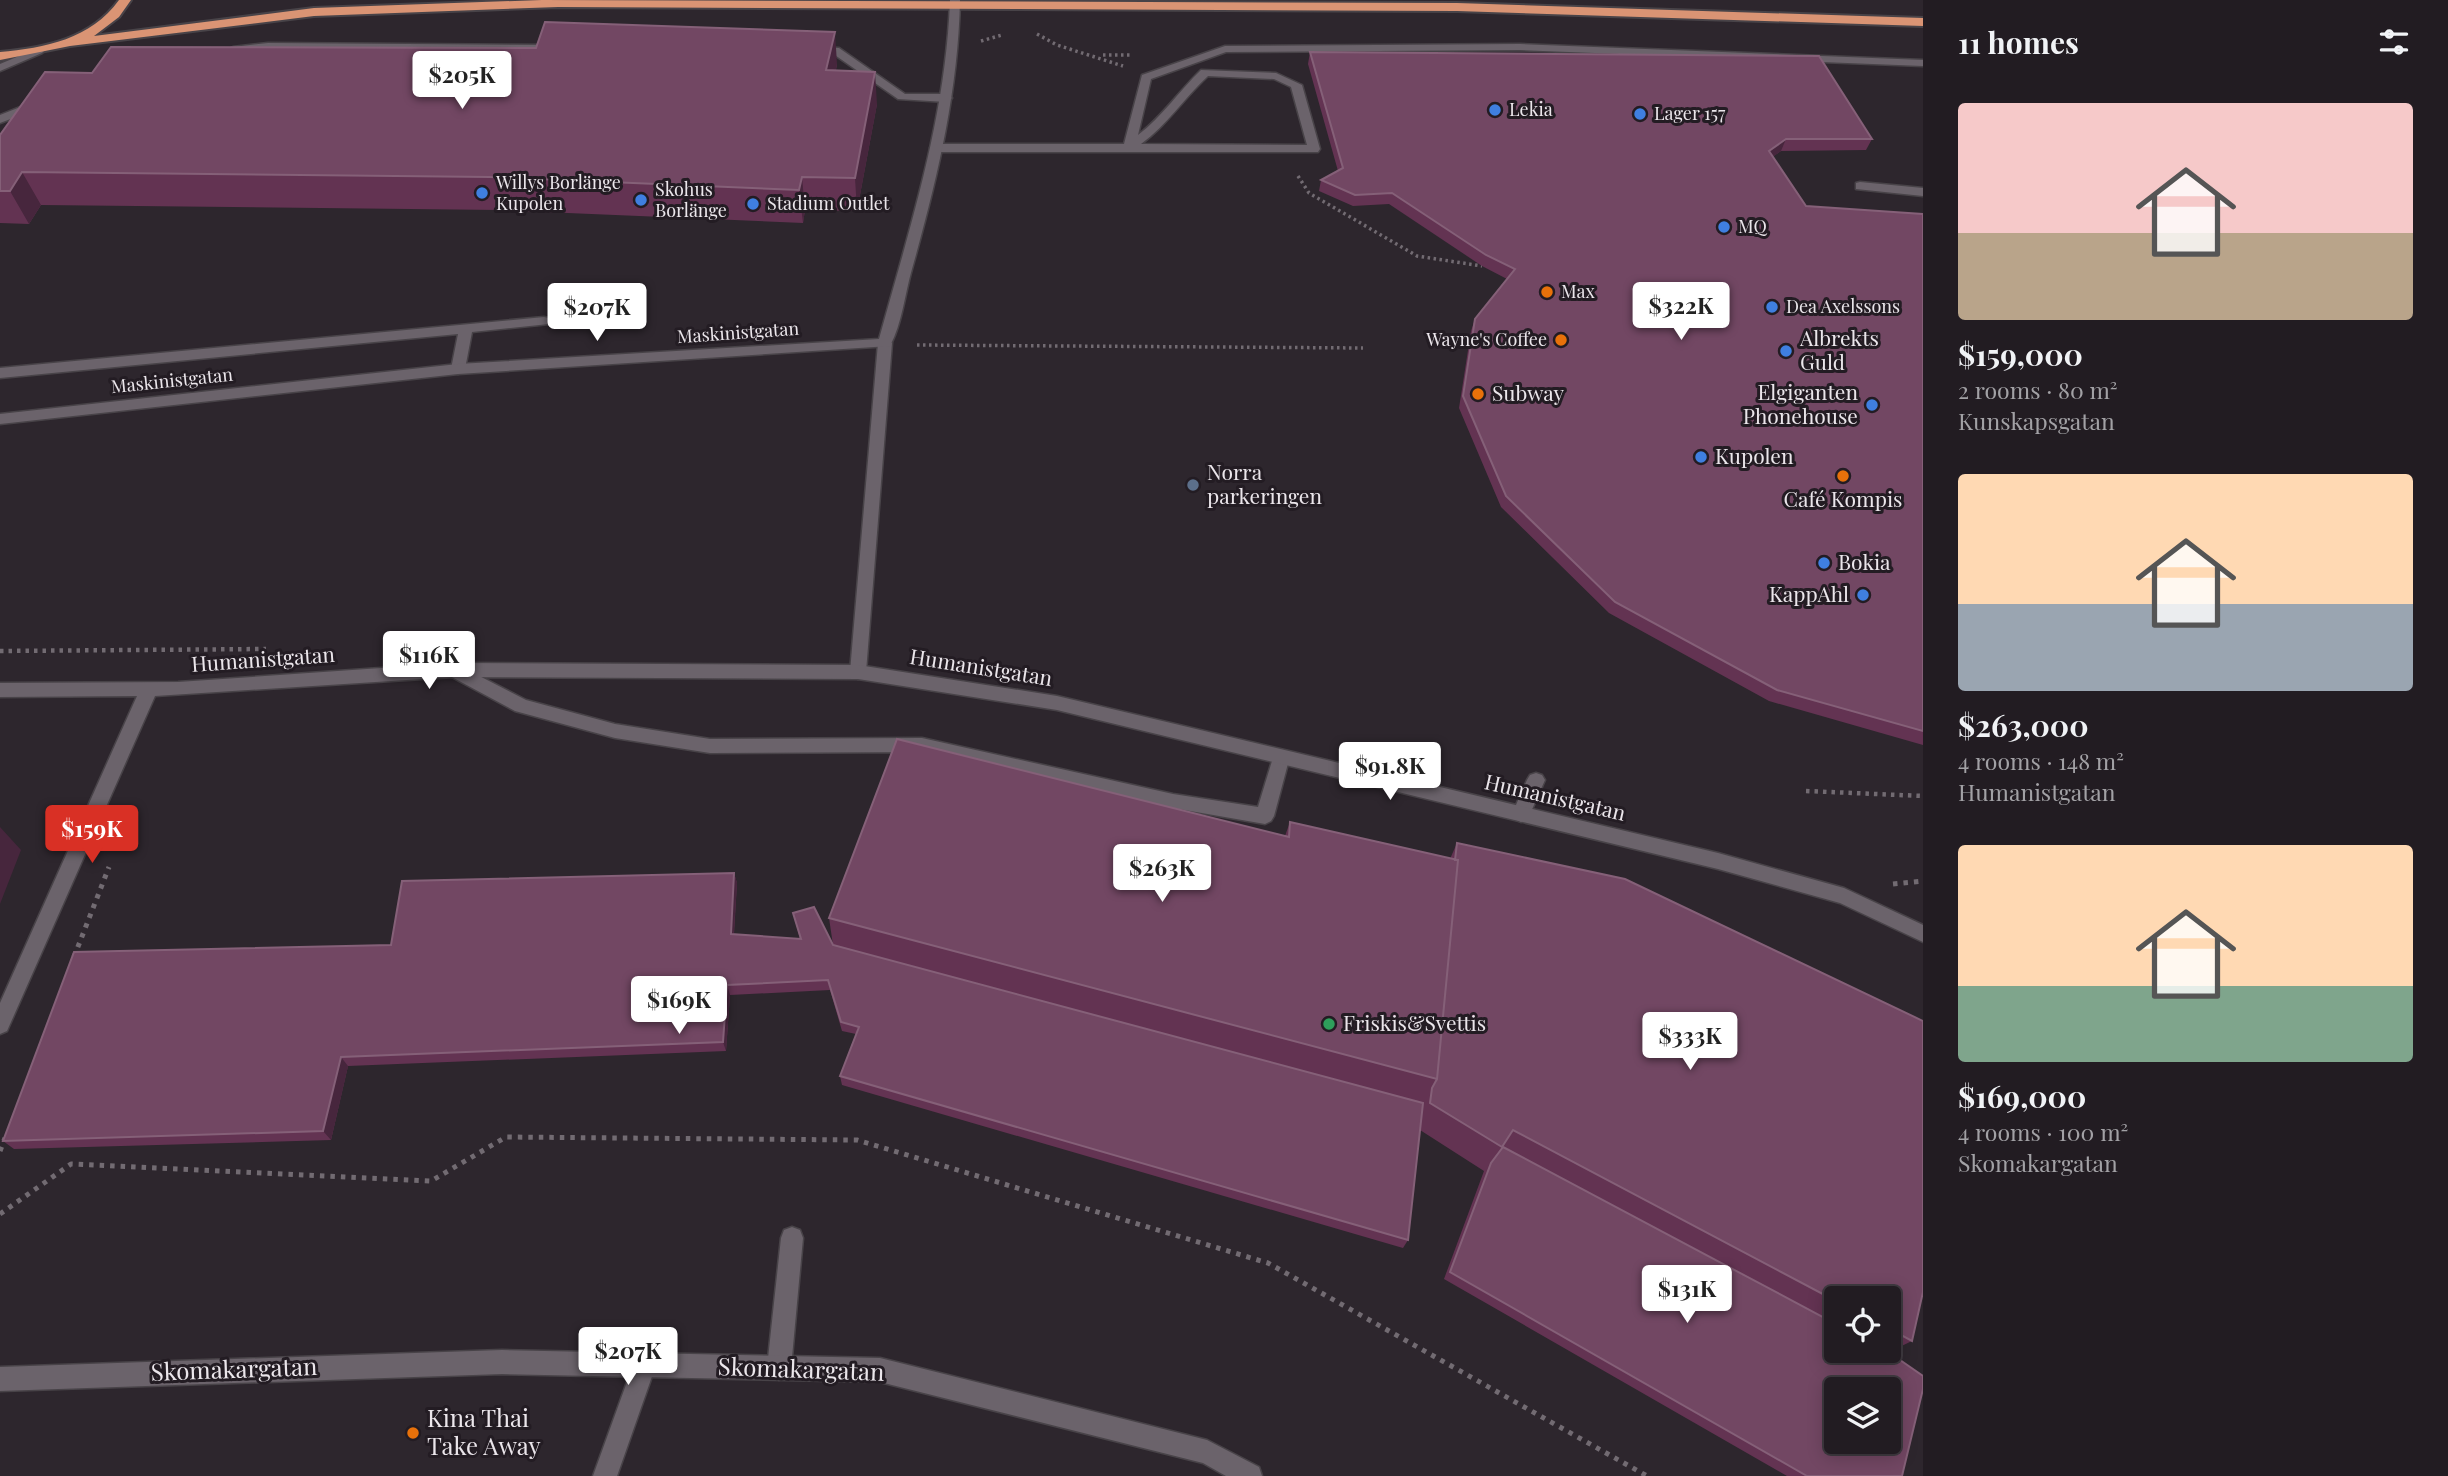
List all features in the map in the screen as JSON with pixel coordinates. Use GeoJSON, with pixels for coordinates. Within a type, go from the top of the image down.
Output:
{"type":"FeatureCollection","features":[{"type":"Feature","properties":{"kind":"highway"},"geometry":{"type":"LineString","coordinates":[[67,43],[107,22],[125,0]]}},
{"type":"Feature","properties":{"kind":"highway"},"geometry":{"type":"LineString","coordinates":[[0,56],[38,51],[67,43],[314,12],[558,3],[1457,7],[1923,22]]}},
{"type":"Feature","properties":{"kind":"street"},"geometry":{"type":"LineString","coordinates":[[859,672],[886,343],[936,148],[956,48],[955,4]]}},
{"type":"Feature","properties":{"kind":"street"},"geometry":{"type":"LineString","coordinates":[[218,52],[268,46],[575,48]]}},
{"type":"Feature","properties":{"kind":"street"},"geometry":{"type":"LineString","coordinates":[[1129,148],[1146,77],[1225,49],[1520,47],[1923,63]]}},
{"type":"Feature","properties":{"kind":"street"},"geometry":{"type":"LineString","coordinates":[[800,51],[835,50],[902,97],[946,98]]}},
{"type":"Feature","properties":{"kind":"street"},"geometry":{"type":"LineString","coordinates":[[0,68],[38,51]]}},
{"type":"Feature","properties":{"kind":"street"},"geometry":{"type":"LineString","coordinates":[[936,148],[1314,149],[1296,85],[1276,76],[1215,72],[1205,72],[1180,96],[1158,126],[1129,148]]}},
{"type":"Feature","properties":{"kind":"street"},"geometry":{"type":"LineString","coordinates":[[0,119],[53,99]]}},
{"type":"Feature","properties":{"kind":"street"},"geometry":{"type":"LineString","coordinates":[[0,134],[15,113]]}},
{"type":"Feature","properties":{"kind":"street"},"geometry":{"type":"LineString","coordinates":[[1860,186],[1923,192]]}},
{"type":"Feature","properties":{"kind":"street"},"geometry":{"type":"LineString","coordinates":[[0,373],[544,321]]}},
{"type":"Feature","properties":{"kind":"street"},"geometry":{"type":"LineString","coordinates":[[458,369],[466,328]]}},
{"type":"Feature","properties":{"kind":"street","name":"Maskinistgatan"},"geometry":{"type":"LineString","coordinates":[[0,419],[458,369],[886,343]]}},
{"type":"Feature","properties":{"kind":"street"},"geometry":{"type":"LineString","coordinates":[[454,670],[522,706],[615,731],[710,746],[922,745],[1173,801],[1265,816],[1281,756]]}},
{"type":"Feature","properties":{"kind":"street","name":"Humanistgatan"},"geometry":{"type":"LineString","coordinates":[[0,690],[178,689],[454,670],[859,672],[1057,703],[1718,861],[1844,896],[1923,934]]}},
{"type":"Feature","properties":{"kind":"street"},"geometry":{"type":"LineString","coordinates":[[0,1026],[149,689]]}},
{"type":"Feature","properties":{"kind":"street"},"geometry":{"type":"LineString","coordinates":[[1521,814],[1536,780]]}},
{"type":"Feature","properties":{"kind":"street"},"geometry":{"type":"LineString","coordinates":[[779,1368],[792,1238]]}},
{"type":"Feature","properties":{"kind":"street","name":"Skomakargatan"},"geometry":{"type":"LineString","coordinates":[[0,1378],[502,1363],[880,1370],[1207,1452],[1250,1476]]}},
{"type":"Feature","properties":{"kind":"street"},"geometry":{"type":"LineString","coordinates":[[605,1476],[644,1366]]}},
{"type":"Feature","properties":{"kind":"path"},"geometry":{"type":"LineString","coordinates":[[1297,175],[1309,193],[1417,256],[1482,266]]}},
{"type":"Feature","properties":{"kind":"path"},"geometry":{"type":"LineString","coordinates":[[916,345],[1363,348]]}},
{"type":"Feature","properties":{"kind":"path"},"geometry":{"type":"LineString","coordinates":[[178,689],[190,649]]}},
{"type":"Feature","properties":{"kind":"path"},"geometry":{"type":"LineString","coordinates":[[1806,791],[1923,796]]}},
{"type":"Feature","properties":{"kind":"path"},"geometry":{"type":"LineString","coordinates":[[74,960],[112,859]]}},
{"type":"Feature","properties":{"kind":"path"},"geometry":{"type":"LineString","coordinates":[[0,1151],[6,1136]]}},
{"type":"Feature","properties":{"kind":"path"},"geometry":{"type":"LineString","coordinates":[[0,1214],[71,1164],[431,1181],[506,1137],[857,1140],[1268,1264],[1647,1476]]}},
{"type":"Feature","properties":{"kind":"building"},"geometry":{"type":"Polygon","coordinates":[[[545,22],[835,32],[826,70],[875,72],[855,178],[802,177],[799,190],[490,177],[22,172],[10,191],[0,191],[0,135],[45,72],[92,73],[111,47],[536,48],[545,22]]]}},
{"type":"Feature","properties":{"kind":"building","name":"Kupolen"},"geometry":{"type":"Polygon","coordinates":[[[1310,52],[1819,56],[1872,139],[1786,139],[1769,151],[1806,206],[1923,214],[1923,731],[1777,690],[1615,602],[1506,496],[1463,396],[1475,319],[1515,269],[1486,255],[1392,193],[1355,195],[1321,180],[1343,168],[1310,52]]]}},
{"type":"Feature","properties":{"kind":"building"},"geometry":{"type":"Polygon","coordinates":[[[897,739],[1289,837],[1290,822],[1458,860],[1437,1079],[829,918],[897,739]]]}},
{"type":"Feature","properties":{"kind":"building"},"geometry":{"type":"Polygon","coordinates":[[[1457,843],[1625,879],[1923,1021],[1923,1292],[1912,1341],[1901,1335],[1901,1286],[1824,1286],[1824,1295],[1513,1130],[1502,1147],[1430,1103],[1432,1088],[1437,1079],[1458,860],[1455,860],[1457,843]]]}},
{"type":"Feature","properties":{"kind":"building"},"geometry":{"type":"Polygon","coordinates":[[[734,873],[731,934],[801,939],[793,913],[814,907],[833,945],[1423,1103],[1408,1240],[840,1076],[859,1027],[841,1022],[828,980],[727,985],[723,1042],[341,1057],[323,1131],[3,1141],[74,952],[391,945],[402,881],[734,873]]]}},
{"type":"Feature","properties":{"kind":"building"},"geometry":{"type":"Polygon","coordinates":[[[1503,1147],[1824,1318],[1824,1363],[1901,1363],[1901,1361],[1923,1376],[1923,1389],[1902,1476],[1807,1476],[1450,1272],[1491,1163],[1503,1147]]]}},
{"type":"Feature","properties":{"kind":"place","name":"Lekia"},"geometry":{"type":"Point","coordinates":[1495,110]}},
{"type":"Feature","properties":{"kind":"place","name":"Lager 157"},"geometry":{"type":"Point","coordinates":[1640,114]}},
{"type":"Feature","properties":{"kind":"place","name":"Willys Borlänge Kupolen"},"geometry":{"type":"Point","coordinates":[482,193]}},
{"type":"Feature","properties":{"kind":"place","name":"Skohus Borlänge"},"geometry":{"type":"Point","coordinates":[641,200]}},
{"type":"Feature","properties":{"kind":"place","name":"Stadium Outlet"},"geometry":{"type":"Point","coordinates":[753,204]}},
{"type":"Feature","properties":{"kind":"place","name":"MQ"},"geometry":{"type":"Point","coordinates":[1724,227]}},
{"type":"Feature","properties":{"kind":"place","name":"Max"},"geometry":{"type":"Point","coordinates":[1547,292]}},
{"type":"Feature","properties":{"kind":"place","name":"Dea Axelssons"},"geometry":{"type":"Point","coordinates":[1772,307]}},
{"type":"Feature","properties":{"kind":"place","name":"Wayne's Coffee"},"geometry":{"type":"Point","coordinates":[1561,340]}},
{"type":"Feature","properties":{"kind":"place","name":"Albrekts Guld"},"geometry":{"type":"Point","coordinates":[1786,351]}},
{"type":"Feature","properties":{"kind":"place","name":"Subway"},"geometry":{"type":"Point","coordinates":[1478,394]}},
{"type":"Feature","properties":{"kind":"place","name":"Elgiganten Phonehouse"},"geometry":{"type":"Point","coordinates":[1872,405]}},
{"type":"Feature","properties":{"kind":"place","name":"Kupolen"},"geometry":{"type":"Point","coordinates":[1701,457]}},
{"type":"Feature","properties":{"kind":"place","name":"Café Kompis"},"geometry":{"type":"Point","coordinates":[1843,476]}},
{"type":"Feature","properties":{"kind":"place","name":"Norra parkeringen"},"geometry":{"type":"Point","coordinates":[1193,485]}},
{"type":"Feature","properties":{"kind":"place","name":"Bokia"},"geometry":{"type":"Point","coordinates":[1824,563]}},
{"type":"Feature","properties":{"kind":"place","name":"KappAhl"},"geometry":{"type":"Point","coordinates":[1863,595]}},
{"type":"Feature","properties":{"kind":"place","name":"Friskis&Svettis"},"geometry":{"type":"Point","coordinates":[1329,1024]}},
{"type":"Feature","properties":{"kind":"place","name":"Kina Thai Take Away"},"geometry":{"type":"Point","coordinates":[413,1433]}}]}
